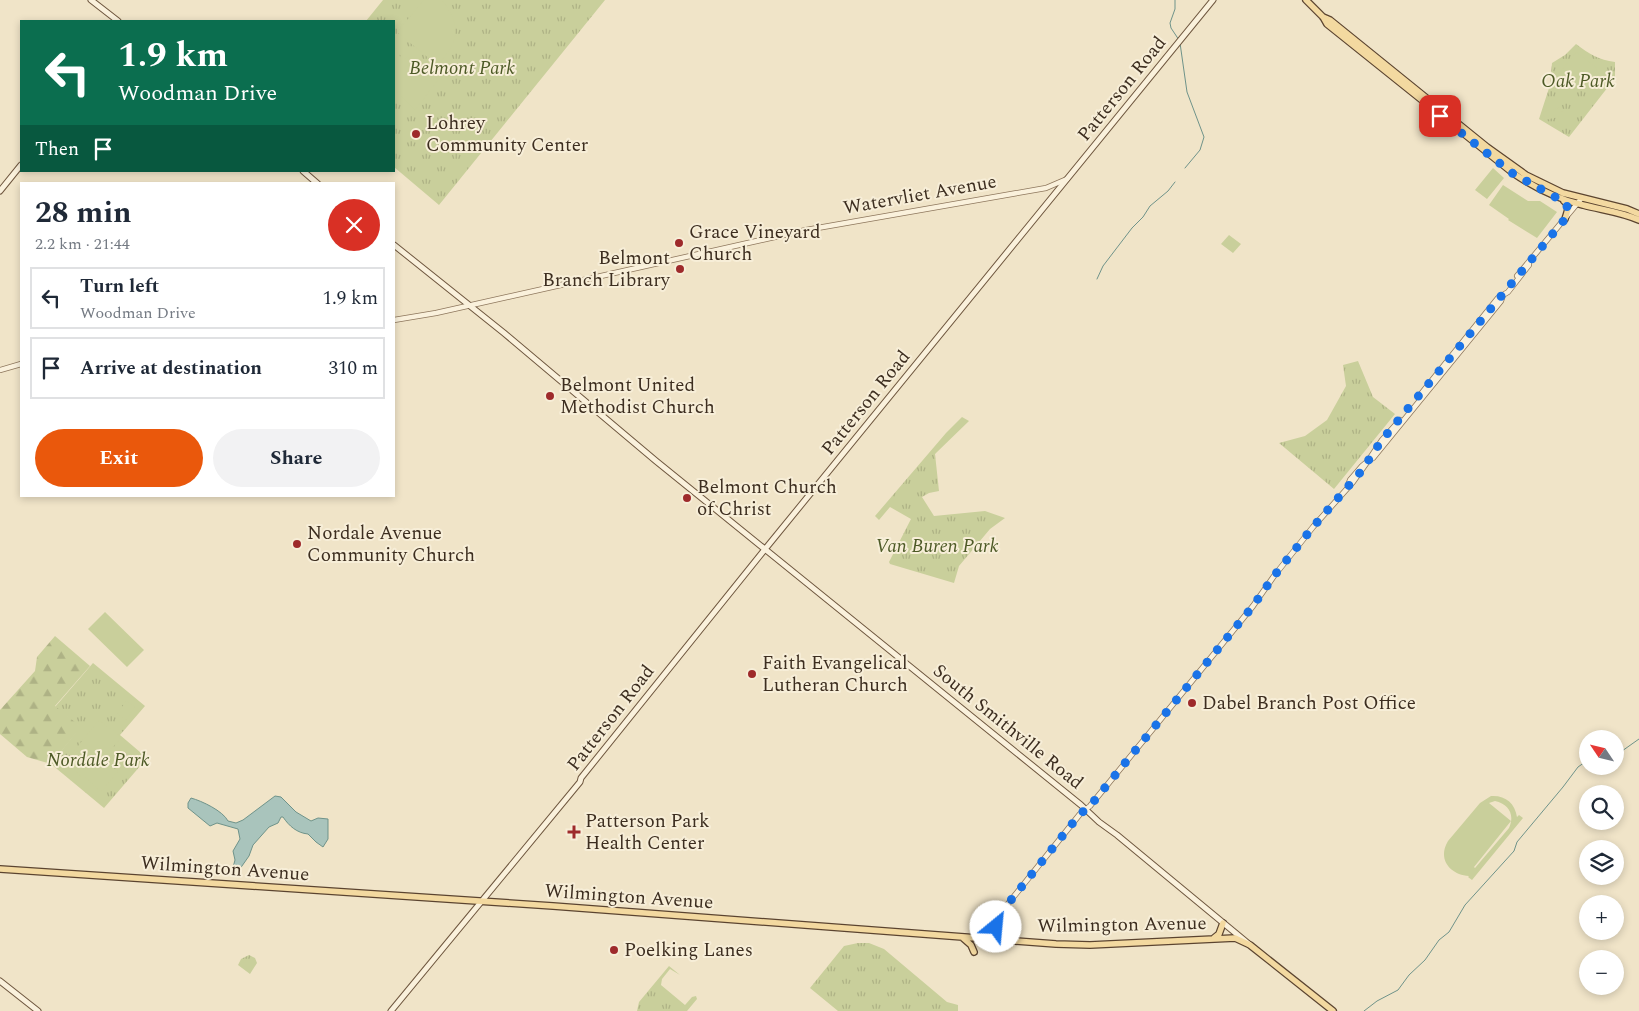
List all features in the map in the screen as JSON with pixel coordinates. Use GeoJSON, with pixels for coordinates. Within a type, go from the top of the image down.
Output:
{"type":"FeatureCollection","features":[{"type":"Feature","properties":{"kind":"main road"},"geometry":{"type":"LineString","coordinates":[[91,0],[117,20]]}},
{"type":"Feature","properties":{"kind":"main road","name":"Patterson Road"},"geometry":{"type":"LineString","coordinates":[[391,1011],[559,808],[766,548],[1213,0]]}},
{"type":"Feature","properties":{"kind":"main road"},"geometry":{"type":"LineString","coordinates":[[1306,0],[1323,18],[1330,20],[1512,173],[1542,191],[1560,198],[1627,209],[1639,214]]}},
{"type":"Feature","properties":{"kind":"main road"},"geometry":{"type":"LineString","coordinates":[[1400,79],[1512,166],[1539,183],[1579,201],[1639,220]]}},
{"type":"Feature","properties":{"kind":"main road"},"geometry":{"type":"LineString","coordinates":[[0,191],[20,166]]}},
{"type":"Feature","properties":{"kind":"main road"},"geometry":{"type":"LineString","coordinates":[[304,172],[316,182]]}},
{"type":"Feature","properties":{"kind":"main road"},"geometry":{"type":"LineString","coordinates":[[1560,198],[1568,205],[1565,219]]}},
{"type":"Feature","properties":{"kind":"main road","name":"South Smithville Road"},"geometry":{"type":"LineString","coordinates":[[395,246],[470,305],[598,413],[766,548],[1254,948]]}},
{"type":"Feature","properties":{"kind":"main road","name":"Wilmington Avenue"},"geometry":{"type":"LineString","coordinates":[[0,869],[170,879],[1081,945],[1235,938],[1254,948],[1333,1011]]}},
{"type":"Feature","properties":{"kind":"main road"},"geometry":{"type":"LineString","coordinates":[[997,919],[997,931],[1007,940]]}},
{"type":"Feature","properties":{"kind":"main road"},"geometry":{"type":"LineString","coordinates":[[1213,938],[1219,934],[1223,923]]}},
{"type":"Feature","properties":{"kind":"main road"},"geometry":{"type":"LineString","coordinates":[[961,937],[969,943],[974,952]]}},
{"type":"Feature","properties":{"kind":"main road"},"geometry":{"type":"LineString","coordinates":[[0,981],[38,1011]]}},
{"type":"Feature","properties":{"kind":"street","name":"Watervliet Avenue"},"geometry":{"type":"LineString","coordinates":[[395,320],[470,305],[798,232],[1046,188],[1068,178]]}},
{"type":"Feature","properties":{"kind":"street"},"geometry":{"type":"LineString","coordinates":[[984,939],[997,919],[1085,810],[1247,614],[1313,527],[1368,461],[1373,458],[1501,301],[1503,295],[1579,201]]}},
{"type":"Feature","properties":{"kind":"street"},"geometry":{"type":"LineString","coordinates":[[0,370],[20,364]]}},
{"type":"Feature","properties":{"kind":"green space","name":"Belmont Park"},"geometry":{"type":"Polygon","coordinates":[[[383,0],[605,0],[439,205],[395,168],[395,20],[367,20],[383,0]]]}},
{"type":"Feature","properties":{"kind":"green space"},"geometry":{"type":"Polygon","coordinates":[[[424,0],[442,0],[453,18],[455,26],[454,42],[437,65],[397,32],[424,0]]]}},
{"type":"Feature","properties":{"kind":"green space","name":"Oak Park"},"geometry":{"type":"Polygon","coordinates":[[[1576,44],[1594,56],[1615,62],[1615,78],[1569,137],[1539,119],[1550,85],[1552,63],[1565,55],[1576,44]]]}},
{"type":"Feature","properties":{"kind":"green space"},"geometry":{"type":"Polygon","coordinates":[[[395,48],[398,50],[402,63],[407,56],[438,80],[415,110],[400,95],[399,91],[395,96],[395,48]]]}},
{"type":"Feature","properties":{"kind":"green space"},"geometry":{"type":"Polygon","coordinates":[[[1576,52],[1597,68],[1588,78],[1573,83],[1557,76],[1576,52]]]}},
{"type":"Feature","properties":{"kind":"green space"},"geometry":{"type":"Polygon","coordinates":[[[1561,107],[1563,116],[1545,120],[1543,112],[1561,107]]]}},
{"type":"Feature","properties":{"kind":"green space"},"geometry":{"type":"Polygon","coordinates":[[[1493,168],[1504,178],[1487,199],[1475,190],[1493,168]]]}},
{"type":"Feature","properties":{"kind":"green space"},"geometry":{"type":"Polygon","coordinates":[[[1503,185],[1528,201],[1540,201],[1557,212],[1537,238],[1508,220],[1489,205],[1503,185]]]}},
{"type":"Feature","properties":{"kind":"green space"},"geometry":{"type":"Polygon","coordinates":[[[1229,235],[1241,244],[1233,253],[1221,244],[1229,235]]]}},
{"type":"Feature","properties":{"kind":"green space"},"geometry":{"type":"Polygon","coordinates":[[[1358,361],[1373,397],[1395,414],[1334,489],[1279,443],[1305,436],[1327,420],[1346,386],[1343,365],[1358,361]]]}},
{"type":"Feature","properties":{"kind":"green space","name":"Van Buren Park"},"geometry":{"type":"Polygon","coordinates":[[[962,417],[969,421],[935,454],[939,491],[922,497],[934,516],[985,511],[1005,518],[990,529],[959,566],[954,583],[890,564],[889,562],[911,519],[890,507],[879,520],[875,516],[962,417]]]}},
{"type":"Feature","properties":{"kind":"green space"},"geometry":{"type":"Polygon","coordinates":[[[105,612],[144,650],[127,667],[88,629],[105,612]]]}},
{"type":"Feature","properties":{"kind":"green space"},"geometry":{"type":"Polygon","coordinates":[[[55,636],[90,666],[55,706],[81,727],[51,764],[27,757],[0,734],[0,710],[35,671],[37,657],[55,636]]]}},
{"type":"Feature","properties":{"kind":"green space","name":"Nordale Park"},"geometry":{"type":"Polygon","coordinates":[[[93,663],[145,706],[120,735],[147,758],[104,808],[51,764],[80,727],[55,707],[93,663]]]}},
{"type":"Feature","properties":{"kind":"green space"},"geometry":{"type":"Polygon","coordinates":[[[126,701],[135,707],[126,720],[117,714],[126,701]]]}},
{"type":"Feature","properties":{"kind":"green space"},"geometry":{"type":"Polygon","coordinates":[[[99,720],[121,737],[111,749],[96,753],[96,760],[100,759],[118,771],[101,792],[65,762],[99,720]]]}},
{"type":"Feature","properties":{"kind":"green space"},"geometry":{"type":"Polygon","coordinates":[[[1491,796],[1501,797],[1508,801],[1512,804],[1517,817],[1519,815],[1523,818],[1472,880],[1469,876],[1456,873],[1447,865],[1444,854],[1448,841],[1480,803],[1491,796]],[[1495,801],[1489,803],[1511,821],[1510,811],[1504,805],[1495,801]],[[1511,821],[1475,868],[1509,828],[1511,821]]]}},
{"type":"Feature","properties":{"kind":"green space"},"geometry":{"type":"Polygon","coordinates":[[[869,943],[884,949],[947,1002],[958,1005],[958,1011],[838,1011],[810,988],[844,946],[869,943]]]}},
{"type":"Feature","properties":{"kind":"green space"},"geometry":{"type":"Polygon","coordinates":[[[249,955],[255,958],[257,963],[250,974],[238,965],[241,959],[249,955]]]}},
{"type":"Feature","properties":{"kind":"green space"},"geometry":{"type":"Polygon","coordinates":[[[669,966],[680,975],[670,969],[662,979],[661,985],[685,1005],[692,997],[696,996],[697,999],[687,1011],[637,1011],[639,1002],[669,966]]]}},
{"type":"Feature","properties":{"kind":"water"},"geometry":{"type":"Polygon","coordinates":[[[275,796],[281,797],[296,812],[311,821],[318,818],[328,819],[328,839],[323,847],[308,834],[300,832],[281,817],[278,823],[269,827],[253,845],[249,856],[237,873],[234,874],[232,871],[235,860],[233,851],[240,839],[238,829],[217,823],[210,826],[188,808],[188,803],[191,798],[201,801],[217,810],[228,821],[236,823],[243,820],[275,796]]]}},
{"type":"Feature","properties":{"kind":"waterway"},"geometry":{"type":"LineString","coordinates":[[1175,0],[1175,9],[1170,23],[1179,40]]}},
{"type":"Feature","properties":{"kind":"waterway"},"geometry":{"type":"LineString","coordinates":[[1180,43],[1187,92],[1204,137],[1200,150],[1185,168]]}},
{"type":"Feature","properties":{"kind":"waterway"},"geometry":{"type":"LineString","coordinates":[[1097,279],[1103,266],[1132,228],[1143,217],[1150,206],[1168,191],[1175,182]]}},
{"type":"Feature","properties":{"kind":"waterway"},"geometry":{"type":"LineString","coordinates":[[1624,750],[1639,739]]}},
{"type":"Feature","properties":{"kind":"waterway"},"geometry":{"type":"LineString","coordinates":[[1364,1011],[1377,1001],[1398,990],[1409,975],[1425,960],[1439,940],[1449,932],[1465,905],[1514,851],[1517,842],[1579,766]]}},
{"type":"Feature","properties":{"kind":"place","name":"Lohrey Community Center"},"geometry":{"type":"Point","coordinates":[416,134]}},
{"type":"Feature","properties":{"kind":"place","name":"Grace Vineyard Church"},"geometry":{"type":"Point","coordinates":[679,243]}},
{"type":"Feature","properties":{"kind":"place","name":"Belmont Branch Library"},"geometry":{"type":"Point","coordinates":[680,269]}},
{"type":"Feature","properties":{"kind":"place","name":"Belmont United Methodist Church"},"geometry":{"type":"Point","coordinates":[550,396]}},
{"type":"Feature","properties":{"kind":"place","name":"Belmont Church of Christ"},"geometry":{"type":"Point","coordinates":[687,498]}},
{"type":"Feature","properties":{"kind":"place","name":"Nordale Avenue Community Church"},"geometry":{"type":"Point","coordinates":[297,544]}},
{"type":"Feature","properties":{"kind":"place","name":"Faith Evangelical Lutheran Church"},"geometry":{"type":"Point","coordinates":[752,674]}},
{"type":"Feature","properties":{"kind":"place","name":"Dabel Branch Post Office"},"geometry":{"type":"Point","coordinates":[1192,703]}},
{"type":"Feature","properties":{"kind":"place","name":"Patterson Park Health Center"},"geometry":{"type":"Point","coordinates":[574,832]}},
{"type":"Feature","properties":{"kind":"place","name":"Poelking Lanes"},"geometry":{"type":"Point","coordinates":[614,950]}},
{"type":"Feature","properties":{"kind":"route"},"geometry":{"type":"LineString","coordinates":[[996,927],[999,915],[1080,814],[1090,806],[1195,678],[1313,527],[1353,482],[1382,440],[1398,423],[1498,298],[1503,295],[1527,262],[1565,219],[1568,208],[1566,203],[1560,198],[1542,191],[1512,173],[1440,116]]}}]}
